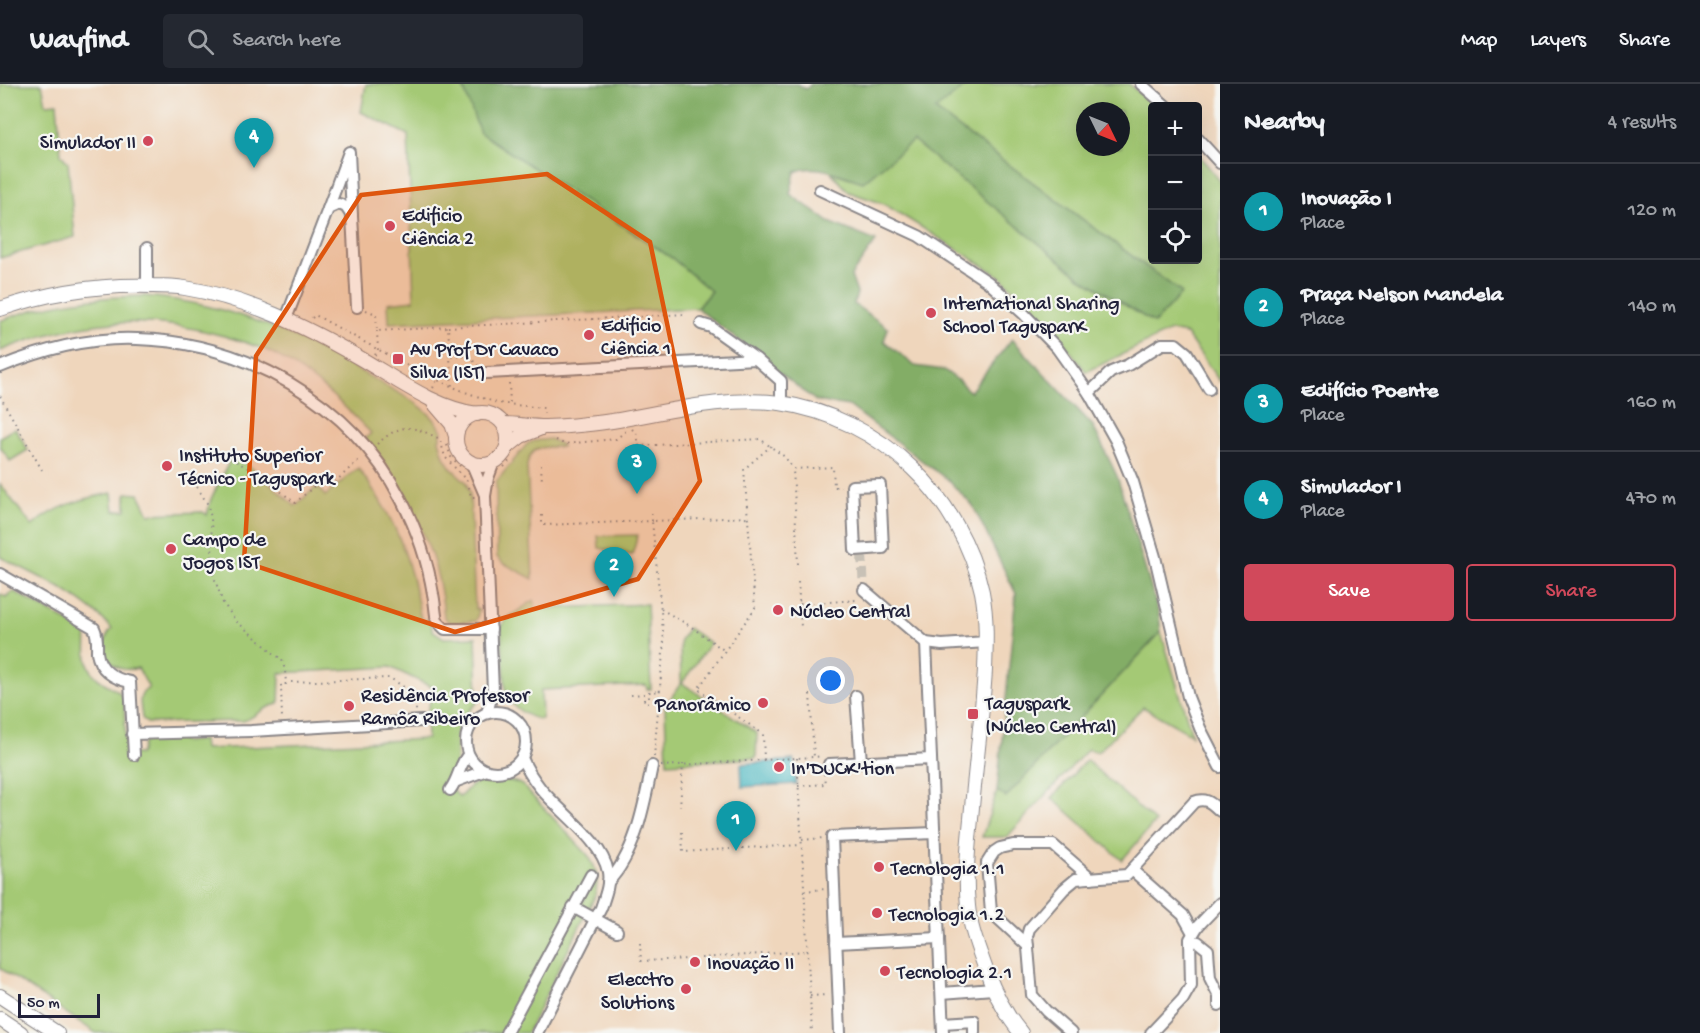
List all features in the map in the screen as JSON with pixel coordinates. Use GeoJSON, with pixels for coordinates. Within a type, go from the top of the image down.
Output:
{"type":"FeatureCollection","features":[{"type":"Feature","properties":{"kind":"main road"},"geometry":{"type":"LineString","coordinates":[[0,309],[63,291],[101,286],[184,287],[238,301],[286,319],[452,409],[492,415],[504,424],[544,427],[610,421],[679,407],[751,401],[781,404],[830,416],[856,428],[900,456],[922,477],[942,502],[968,550],[982,592],[986,642],[983,703],[966,873],[968,909],[977,946],[998,1001],[1021,1033]]}},
{"type":"Feature","properties":{"kind":"main road"},"geometry":{"type":"LineString","coordinates":[[428,397],[448,418],[460,452],[471,462],[478,464],[498,465],[499,458],[510,452],[521,436],[544,427]]}},
{"type":"Feature","properties":{"kind":"main road"},"geometry":{"type":"LineString","coordinates":[[456,436],[463,422],[477,414]]}},
{"type":"Feature","properties":{"kind":"main road"},"geometry":{"type":"LineString","coordinates":[[504,424],[510,452]]}},
{"type":"Feature","properties":{"kind":"main road"},"geometry":{"type":"LineString","coordinates":[[0,996],[57,1033]]}},
{"type":"Feature","properties":{"kind":"main road"},"geometry":{"type":"LineString","coordinates":[[0,1019],[21,1033]]}},
{"type":"Feature","properties":{"kind":"street"},"geometry":{"type":"LineString","coordinates":[[1141,84],[1161,102]]}},
{"type":"Feature","properties":{"kind":"street"},"geometry":{"type":"LineString","coordinates":[[1202,144],[1220,164]]}},
{"type":"Feature","properties":{"kind":"street"},"geometry":{"type":"LineString","coordinates":[[286,319],[349,152],[357,307]]}},
{"type":"Feature","properties":{"kind":"street"},"geometry":{"type":"LineString","coordinates":[[820,190],[919,236],[988,282],[1057,348],[1089,393],[1116,441],[1133,482],[1155,557],[1188,697],[1200,728],[1220,767]]}},
{"type":"Feature","properties":{"kind":"street"},"geometry":{"type":"LineString","coordinates":[[328,209],[339,204],[346,207],[352,216]]}},
{"type":"Feature","properties":{"kind":"street"},"geometry":{"type":"LineString","coordinates":[[147,248],[147,286]]}},
{"type":"Feature","properties":{"kind":"street"},"geometry":{"type":"LineString","coordinates":[[701,324],[711,327],[756,359],[780,381],[781,404]]}},
{"type":"Feature","properties":{"kind":"street"},"geometry":{"type":"LineString","coordinates":[[0,367],[59,346],[93,341],[137,339],[181,344],[218,352],[275,374],[306,392],[334,416],[369,451],[400,497],[410,518],[429,573],[437,621],[445,629],[491,629]]}},
{"type":"Feature","properties":{"kind":"street"},"geometry":{"type":"LineString","coordinates":[[1089,393],[1111,372],[1128,365],[1162,344],[1176,344],[1187,353],[1209,389]]}},
{"type":"Feature","properties":{"kind":"street"},"geometry":{"type":"LineString","coordinates":[[487,373],[756,359]]}},
{"type":"Feature","properties":{"kind":"street"},"geometry":{"type":"LineString","coordinates":[[471,462],[485,496]]}},
{"type":"Feature","properties":{"kind":"street"},"geometry":{"type":"LineString","coordinates":[[487,713],[493,691],[485,496],[488,478],[498,465]]}},
{"type":"Feature","properties":{"kind":"street"},"geometry":{"type":"LineString","coordinates":[[880,484],[883,548],[861,552],[855,550],[852,486],[880,484]]}},
{"type":"Feature","properties":{"kind":"street"},"geometry":{"type":"LineString","coordinates":[[0,574],[94,628],[101,663],[109,674],[119,680],[130,682],[134,755]]}},
{"type":"Feature","properties":{"kind":"street"},"geometry":{"type":"LineString","coordinates":[[864,590],[926,643],[942,645],[986,642]]}},
{"type":"Feature","properties":{"kind":"street"},"geometry":{"type":"LineString","coordinates":[[926,643],[943,1028],[974,1021],[974,1033]]}},
{"type":"Feature","properties":{"kind":"street"},"geometry":{"type":"LineString","coordinates":[[493,691],[505,713],[520,724],[525,733],[526,744],[522,758],[508,770]]}},
{"type":"Feature","properties":{"kind":"street"},"geometry":{"type":"LineString","coordinates":[[856,696],[861,762]]}},
{"type":"Feature","properties":{"kind":"street"},"geometry":{"type":"LineString","coordinates":[[505,713],[487,713],[476,720],[468,730],[465,743],[468,755],[477,767],[484,771],[492,773],[508,770],[523,775],[542,791],[597,848],[606,866],[608,882],[608,888],[595,919],[537,1033]]}},
{"type":"Feature","properties":{"kind":"street"},"geometry":{"type":"LineString","coordinates":[[132,734],[283,729],[419,721]]}},
{"type":"Feature","properties":{"kind":"street"},"geometry":{"type":"LineString","coordinates":[[468,755],[463,760],[453,785],[484,771]]}},
{"type":"Feature","properties":{"kind":"street"},"geometry":{"type":"LineString","coordinates":[[522,758],[542,791]]}},
{"type":"Feature","properties":{"kind":"street"},"geometry":{"type":"LineString","coordinates":[[826,762],[931,759]]}},
{"type":"Feature","properties":{"kind":"street"},"geometry":{"type":"LineString","coordinates":[[608,882],[619,871],[633,838],[646,796],[652,766]]}},
{"type":"Feature","properties":{"kind":"street"},"geometry":{"type":"LineString","coordinates":[[1071,1033],[1032,995],[1027,936],[1033,923],[1076,879],[1127,875],[1194,802],[1202,799],[1209,801],[1220,811]]}},
{"type":"Feature","properties":{"kind":"street"},"geometry":{"type":"LineString","coordinates":[[840,1033],[832,837],[934,832]]}},
{"type":"Feature","properties":{"kind":"street"},"geometry":{"type":"LineString","coordinates":[[1028,946],[992,912],[987,863],[994,852],[999,848],[1013,845],[1053,845],[1091,878]]}},
{"type":"Feature","properties":{"kind":"street"},"geometry":{"type":"LineString","coordinates":[[1132,870],[1183,915],[1191,937],[1191,986],[1183,999],[1151,1033]]}},
{"type":"Feature","properties":{"kind":"street"},"geometry":{"type":"LineString","coordinates":[[506,1033],[591,875]]}},
{"type":"Feature","properties":{"kind":"street"},"geometry":{"type":"LineString","coordinates":[[1191,937],[1220,903]]}},
{"type":"Feature","properties":{"kind":"street"},"geometry":{"type":"LineString","coordinates":[[573,907],[617,931]]}},
{"type":"Feature","properties":{"kind":"street"},"geometry":{"type":"LineString","coordinates":[[1191,937],[1208,950],[1210,978],[1219,996],[1219,1005]]}},
{"type":"Feature","properties":{"kind":"street"},"geometry":{"type":"LineString","coordinates":[[836,943],[939,938]]}},
{"type":"Feature","properties":{"kind":"street"},"geometry":{"type":"LineString","coordinates":[[942,993],[993,989]]}},
{"type":"Feature","properties":{"kind":"path"},"geometry":{"type":"LineString","coordinates":[[357,307],[376,314],[378,350]]}},
{"type":"Feature","properties":{"kind":"path"},"geometry":{"type":"LineString","coordinates":[[377,331],[686,314]]}},
{"type":"Feature","properties":{"kind":"path"},"geometry":{"type":"LineString","coordinates":[[309,321],[315,315],[452,387],[482,398],[544,408],[544,437],[550,436],[564,444],[616,439],[631,428],[637,434],[639,446],[760,439],[785,457],[793,469],[798,564]]}},
{"type":"Feature","properties":{"kind":"path"},"geometry":{"type":"LineString","coordinates":[[448,327],[452,387]]}},
{"type":"Feature","properties":{"kind":"path"},"geometry":{"type":"LineString","coordinates":[[450,357],[468,356],[487,373]]}},
{"type":"Feature","properties":{"kind":"path"},"geometry":{"type":"LineString","coordinates":[[509,372],[510,404]]}},
{"type":"Feature","properties":{"kind":"path"},"geometry":{"type":"LineString","coordinates":[[0,396],[42,470]]}},
{"type":"Feature","properties":{"kind":"path"},"geometry":{"type":"LineString","coordinates":[[207,464],[212,449],[264,478],[295,503],[319,482],[335,482],[389,433],[408,427],[422,430],[440,439],[445,457],[467,482],[471,497]]}},
{"type":"Feature","properties":{"kind":"path"},"geometry":{"type":"LineString","coordinates":[[764,760],[763,734],[698,689],[755,608],[744,469],[771,446]]}},
{"type":"Feature","properties":{"kind":"path"},"geometry":{"type":"LineString","coordinates":[[498,465],[510,452]]}},
{"type":"Feature","properties":{"kind":"path"},"geometry":{"type":"LineString","coordinates":[[650,459],[651,477]]}},
{"type":"Feature","properties":{"kind":"path"},"geometry":{"type":"LineString","coordinates":[[541,465],[542,482]]}},
{"type":"Feature","properties":{"kind":"path"},"geometry":{"type":"LineString","coordinates":[[793,469],[833,467],[834,487],[852,486]]}},
{"type":"Feature","properties":{"kind":"path"},"geometry":{"type":"LineString","coordinates":[[197,487],[207,503],[211,517],[213,574],[223,603],[236,621],[282,660],[286,684],[281,684],[283,729]]}},
{"type":"Feature","properties":{"kind":"path"},"geometry":{"type":"LineString","coordinates":[[652,510],[664,641],[652,766],[814,757],[826,762],[825,784],[798,786]]}},
{"type":"Feature","properties":{"kind":"path"},"geometry":{"type":"LineString","coordinates":[[542,515],[542,525],[748,517]]}},
{"type":"Feature","properties":{"kind":"path"},"geometry":{"type":"LineString","coordinates":[[798,582],[801,627]]}},
{"type":"Feature","properties":{"kind":"path"},"geometry":{"type":"LineString","coordinates":[[800,604],[856,600],[864,590]]}},
{"type":"Feature","properties":{"kind":"path"},"geometry":{"type":"LineString","coordinates":[[661,609],[725,651]]}},
{"type":"Feature","properties":{"kind":"path"},"geometry":{"type":"LineString","coordinates":[[291,682],[390,678],[416,695],[419,721]]}},
{"type":"Feature","properties":{"kind":"path"},"geometry":{"type":"LineString","coordinates":[[631,695],[644,694],[644,702],[649,702],[649,692],[661,691]]}},
{"type":"Feature","properties":{"kind":"path"},"geometry":{"type":"LineString","coordinates":[[810,694],[814,757]]}},
{"type":"Feature","properties":{"kind":"path"},"geometry":{"type":"LineString","coordinates":[[797,758],[812,1033]]}},
{"type":"Feature","properties":{"kind":"path"},"geometry":{"type":"LineString","coordinates":[[680,807],[683,764]]}},
{"type":"Feature","properties":{"kind":"path"},"geometry":{"type":"LineString","coordinates":[[682,832],[683,852],[730,849]]}},
{"type":"Feature","properties":{"kind":"path"},"geometry":{"type":"LineString","coordinates":[[801,840],[832,837]]}},
{"type":"Feature","properties":{"kind":"path"},"geometry":{"type":"LineString","coordinates":[[742,848],[802,845]]}},
{"type":"Feature","properties":{"kind":"path"},"geometry":{"type":"LineString","coordinates":[[804,891],[834,888]]}},
{"type":"Feature","properties":{"kind":"path"},"geometry":{"type":"LineString","coordinates":[[640,943],[641,961],[688,959]]}},
{"type":"Feature","properties":{"kind":"path"},"geometry":{"type":"LineString","coordinates":[[701,958],[807,951]]}},
{"type":"Feature","properties":{"kind":"path"},"geometry":{"type":"LineString","coordinates":[[810,996],[838,994]]}},
{"type":"Feature","properties":{"kind":"highlighted area"},"geometry":{"type":"Polygon","coordinates":[[[547,174],[650,242],[700,481],[638,579],[455,632],[244,562],[256,356],[361,195],[547,174]]]}},
{"type":"Feature","properties":{"kind":"shaded area"},"geometry":{"type":"Polygon","coordinates":[[[0,84],[773,84],[808,96],[829,84],[1220,84],[1220,1033],[72,1033],[0,983],[0,84]]]}},
{"type":"Feature","properties":{"kind":"green space"},"geometry":{"type":"Polygon","coordinates":[[[0,84],[42,84],[46,104],[57,103],[61,154],[68,163],[75,237],[0,258],[0,84]]]}},
{"type":"Feature","properties":{"kind":"green space"},"geometry":{"type":"Polygon","coordinates":[[[366,84],[462,84],[481,133],[672,258],[711,291],[697,308],[389,323],[388,303],[414,300],[408,135],[361,112],[366,84]]]}},
{"type":"Feature","properties":{"kind":"green space"},"geometry":{"type":"Polygon","coordinates":[[[462,84],[798,84],[806,89],[811,84],[968,84],[935,110],[1182,293],[1154,323],[1080,277],[913,141],[863,182],[820,169],[803,169],[795,172],[790,194],[829,222],[876,241],[851,276],[857,293],[854,304],[888,328],[884,341],[915,366],[944,370],[970,392],[1012,339],[1093,426],[1117,476],[1159,614],[1161,632],[1006,797],[997,791],[1016,594],[973,506],[949,481],[849,406],[816,401],[697,308],[711,291],[672,258],[480,133],[462,84]]]}},
{"type":"Feature","properties":{"kind":"green space"},"geometry":{"type":"Polygon","coordinates":[[[968,84],[1129,84],[1149,102],[1148,264],[1202,264],[1202,159],[1220,181],[1220,382],[1186,334],[1170,331],[1086,372],[1056,332],[1000,276],[884,204],[849,192],[831,172],[863,182],[913,140],[1080,277],[1154,323],[1182,293],[935,110],[968,84]]]}},
{"type":"Feature","properties":{"kind":"green space"},"geometry":{"type":"Polygon","coordinates":[[[145,296],[210,307],[268,326],[352,366],[407,397],[431,415],[442,431],[439,440],[444,457],[451,468],[466,482],[470,494],[475,609],[479,610],[476,621],[450,623],[444,617],[439,584],[425,537],[390,471],[365,439],[371,433],[324,389],[272,353],[248,343],[195,329],[138,322],[110,323],[56,332],[0,351],[0,321],[54,305],[145,296]]]}},
{"type":"Feature","properties":{"kind":"green space"},"geometry":{"type":"Polygon","coordinates":[[[15,428],[28,450],[10,461],[0,446],[0,437],[15,428]]]}},
{"type":"Feature","properties":{"kind":"green space"},"geometry":{"type":"Polygon","coordinates":[[[550,439],[562,447],[544,447],[535,450],[527,466],[533,579],[503,563],[497,557],[496,482],[527,444],[550,439]]]}},
{"type":"Feature","properties":{"kind":"green space"},"geometry":{"type":"Polygon","coordinates":[[[232,456],[258,472],[295,506],[317,486],[325,496],[358,468],[383,505],[400,540],[412,577],[421,620],[431,620],[432,630],[444,638],[476,637],[478,702],[464,716],[458,727],[455,765],[443,782],[460,797],[471,786],[484,781],[507,780],[522,785],[587,854],[593,864],[597,879],[595,896],[527,1033],[96,1033],[0,968],[0,594],[6,597],[15,592],[86,632],[89,666],[97,678],[121,694],[124,699],[126,754],[140,754],[144,742],[151,739],[181,738],[182,742],[203,740],[204,749],[427,739],[426,716],[434,688],[390,667],[280,673],[279,704],[243,721],[147,723],[142,718],[140,701],[142,694],[149,688],[138,668],[120,668],[108,659],[105,652],[104,645],[112,629],[88,606],[74,597],[0,557],[0,484],[32,526],[70,504],[112,493],[114,511],[126,510],[126,493],[139,494],[149,514],[203,512],[207,515],[211,499],[232,456]]]}},
{"type":"Feature","properties":{"kind":"green space"},"geometry":{"type":"Polygon","coordinates":[[[638,535],[632,555],[599,548],[598,536],[638,535]]]}},
{"type":"Feature","properties":{"kind":"green space"},"geometry":{"type":"Polygon","coordinates":[[[599,561],[631,565],[629,581],[600,571],[599,561]]]}},
{"type":"Feature","properties":{"kind":"green space"},"geometry":{"type":"Polygon","coordinates":[[[534,600],[535,609],[647,604],[651,689],[647,689],[646,685],[541,690],[542,719],[521,712],[506,695],[501,628],[506,619],[534,600]]]}},
{"type":"Feature","properties":{"kind":"green space"},"geometry":{"type":"Polygon","coordinates":[[[688,628],[710,643],[682,683],[757,733],[756,758],[667,763],[665,707],[681,683],[680,640],[688,628]]]}},
{"type":"Feature","properties":{"kind":"green space"},"geometry":{"type":"Polygon","coordinates":[[[1161,632],[1192,735],[1143,707],[1098,752],[1088,749],[1007,837],[982,837],[997,791],[1006,796],[1161,632]]]}},
{"type":"Feature","properties":{"kind":"green space"},"geometry":{"type":"Polygon","coordinates":[[[1086,760],[1155,822],[1122,860],[1052,798],[1086,760]]]}},
{"type":"Feature","properties":{"kind":"water"},"geometry":{"type":"Polygon","coordinates":[[[794,760],[796,784],[742,787],[741,764],[794,760]]]}},
{"type":"Feature","properties":{"kind":"tunnel"},"geometry":{"type":"LineString","coordinates":[[862,554],[864,590]]}},
{"type":"Feature","properties":{"kind":"place","name":"Simulador II"},"geometry":{"type":"Point","coordinates":[148,141]}},
{"type":"Feature","properties":{"kind":"place","name":"Simulador I"},"geometry":{"type":"Point","coordinates":[254,168]}},
{"type":"Feature","properties":{"kind":"place","name":"Edificio Ciência 2"},"geometry":{"type":"Point","coordinates":[390,226]}},
{"type":"Feature","properties":{"kind":"place","name":"International Sharing School TagusparK"},"geometry":{"type":"Point","coordinates":[931,313]}},
{"type":"Feature","properties":{"kind":"place","name":"Edificio Ciência 1"},"geometry":{"type":"Point","coordinates":[589,335]}},
{"type":"Feature","properties":{"kind":"place","name":"Av Prof Dr Cavaco Silva (IST)"},"geometry":{"type":"Point","coordinates":[398,359]}},
{"type":"Feature","properties":{"kind":"place","name":"Instituto Superior Técnico - Taguspark"},"geometry":{"type":"Point","coordinates":[167,466]}},
{"type":"Feature","properties":{"kind":"place","name":"Edifício Poente"},"geometry":{"type":"Point","coordinates":[637,494]}},
{"type":"Feature","properties":{"kind":"place","name":"Campo de Jogos IST"},"geometry":{"type":"Point","coordinates":[171,549]}},
{"type":"Feature","properties":{"kind":"place","name":"Praça Nelson Mandela"},"geometry":{"type":"Point","coordinates":[614,597]}},
{"type":"Feature","properties":{"kind":"place","name":"Núcleo Central"},"geometry":{"type":"Point","coordinates":[778,610]}},
{"type":"Feature","properties":{"kind":"place","name":"Panorâmico"},"geometry":{"type":"Point","coordinates":[763,703]}},
{"type":"Feature","properties":{"kind":"place","name":"Residência Professor Ramôa Ribeiro"},"geometry":{"type":"Point","coordinates":[349,706]}},
{"type":"Feature","properties":{"kind":"place","name":"Taguspark (Núcleo Central)"},"geometry":{"type":"Point","coordinates":[973,714]}},
{"type":"Feature","properties":{"kind":"place","name":"In'DUCK'tion"},"geometry":{"type":"Point","coordinates":[779,767]}},
{"type":"Feature","properties":{"kind":"place","name":"Inovação I"},"geometry":{"type":"Point","coordinates":[736,851]}},
{"type":"Feature","properties":{"kind":"place","name":"Tecnologia 1.1"},"geometry":{"type":"Point","coordinates":[879,867]}},
{"type":"Feature","properties":{"kind":"place","name":"Tecnologia 1.2"},"geometry":{"type":"Point","coordinates":[877,913]}},
{"type":"Feature","properties":{"kind":"place","name":"Inovação II"},"geometry":{"type":"Point","coordinates":[695,962]}},
{"type":"Feature","properties":{"kind":"place","name":"Tecnologia 2.1"},"geometry":{"type":"Point","coordinates":[885,971]}},
{"type":"Feature","properties":{"kind":"place","name":"Elecctro Solutions"},"geometry":{"type":"Point","coordinates":[686,989]}}]}
